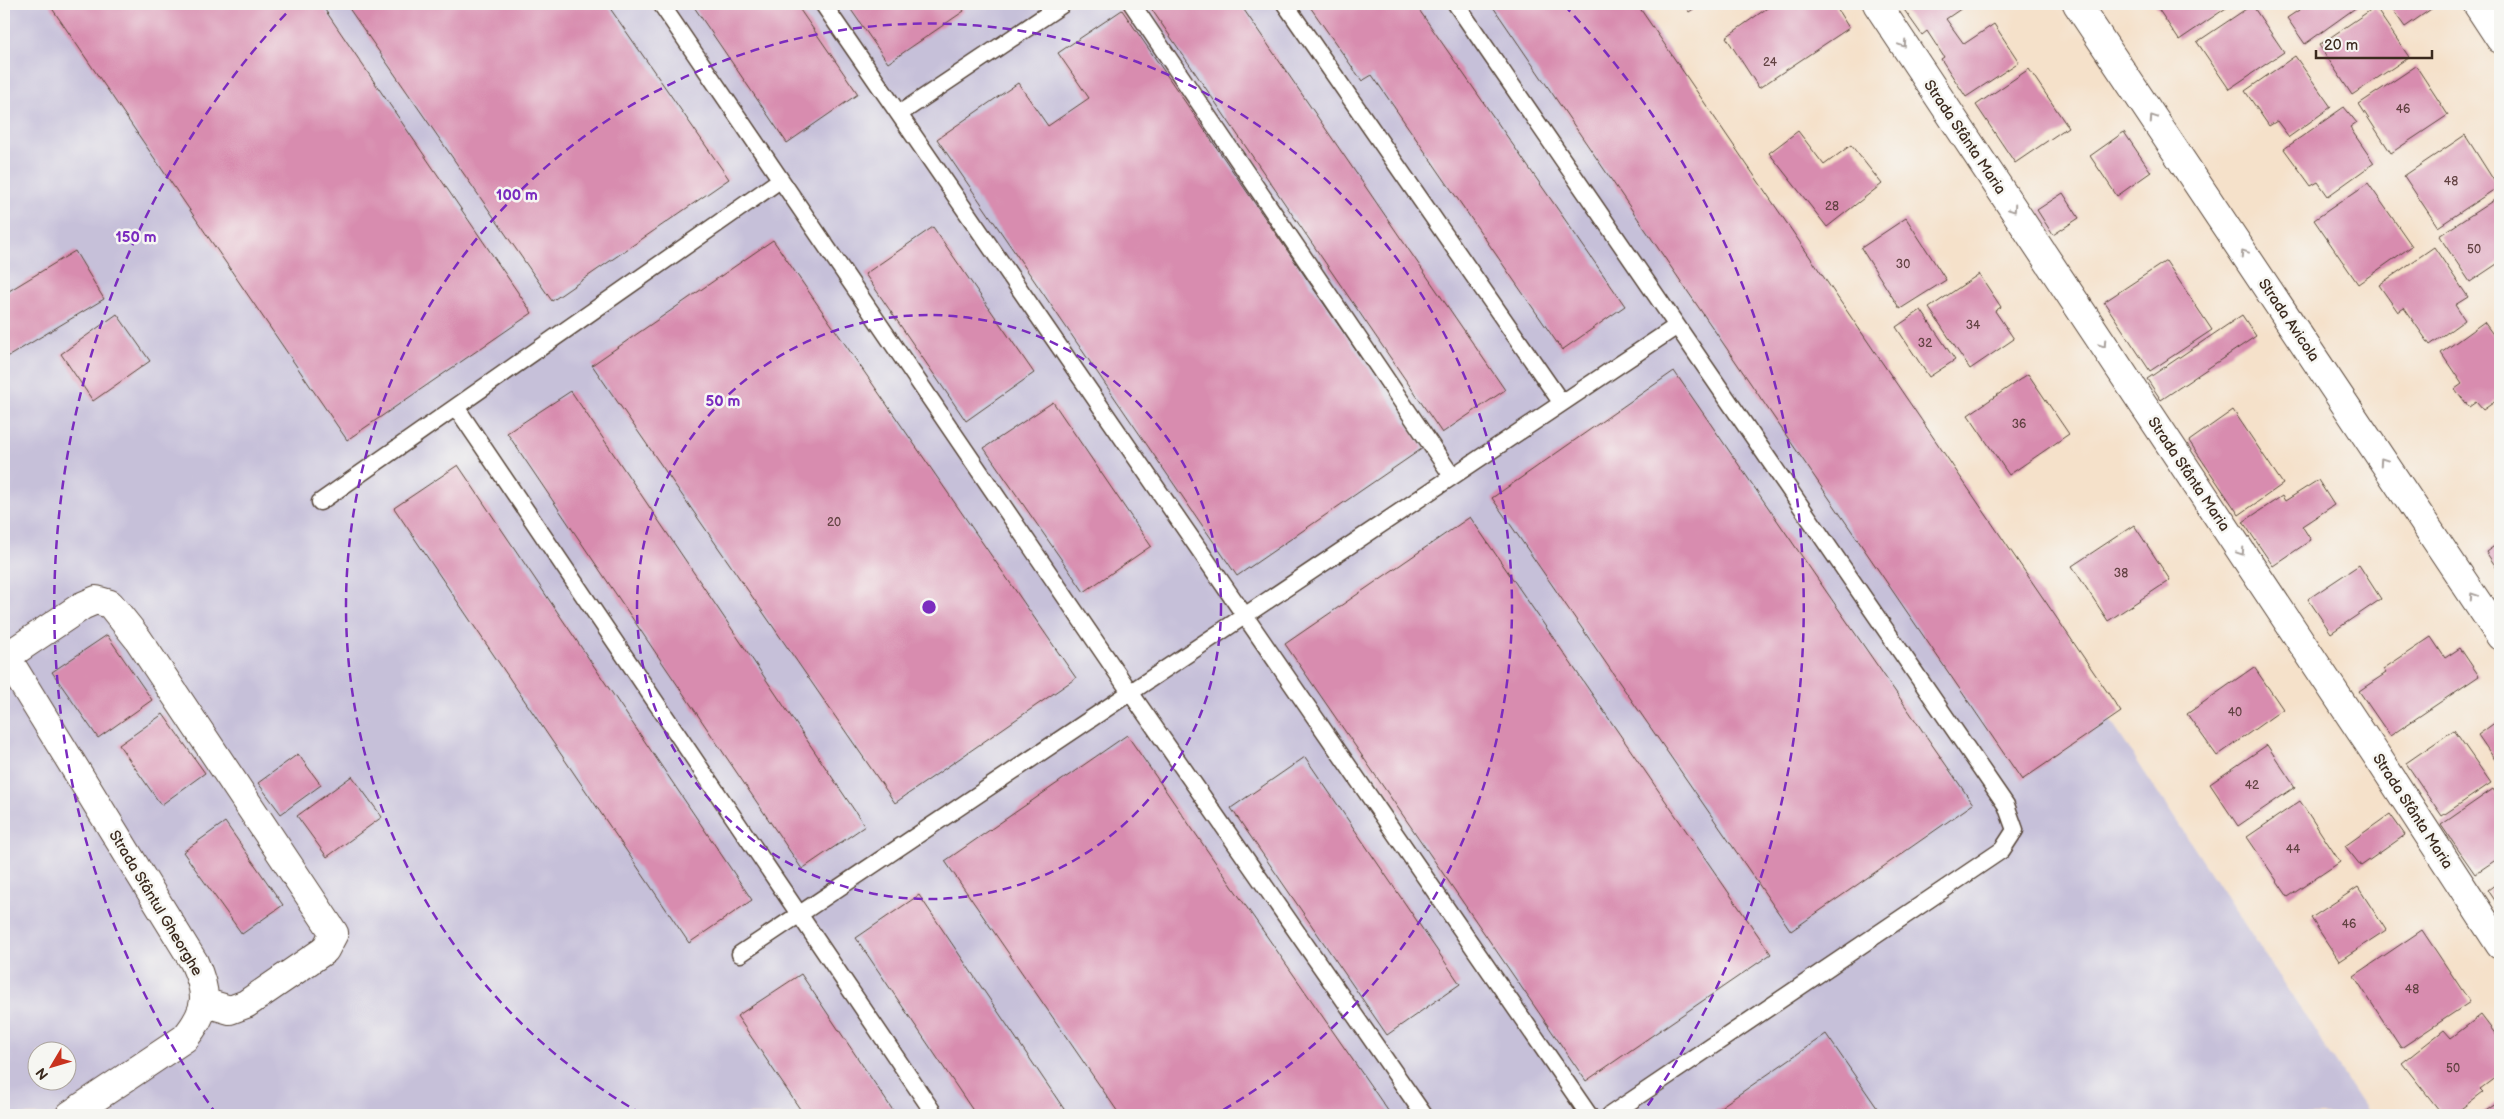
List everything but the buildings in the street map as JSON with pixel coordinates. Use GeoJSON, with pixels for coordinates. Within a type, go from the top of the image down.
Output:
{"type":"FeatureCollection","features":[{"type":"Feature","properties":{"kind":"street","name":"Strada Sfânta Maria"},"geometry":{"type":"LineString","coordinates":[[1876,4],[2377,756],[2500,945]]}},
{"type":"Feature","properties":{"kind":"street","name":"Strada Avicola"},"geometry":{"type":"LineString","coordinates":[[2077,4],[2500,636]]}},
{"type":"Feature","properties":{"kind":"street"},"geometry":{"type":"LineString","coordinates":[[2477,4],[2500,39]]}},
{"type":"Feature","properties":{"kind":"street"},"geometry":{"type":"LineString","coordinates":[[5,655],[82,606],[96,600],[110,604],[138,639],[334,933],[325,950],[246,1004],[230,1010],[206,1003],[198,1022],[185,1038],[70,1115]]}},
{"type":"Feature","properties":{"kind":"street","name":"Strada Sfântul Gheorghe"},"geometry":{"type":"LineString","coordinates":[[5,655],[194,962],[203,980],[206,1003]]}},
{"type":"Feature","properties":{"kind":"lane"},"geometry":{"type":"LineString","coordinates":[[661,4],[1130,692],[1424,1115]]}},
{"type":"Feature","properties":{"kind":"lane"},"geometry":{"type":"LineString","coordinates":[[824,4],[1589,1115]]}},
{"type":"Feature","properties":{"kind":"lane"},"geometry":{"type":"LineString","coordinates":[[899,114],[1063,4]]}},
{"type":"Feature","properties":{"kind":"lane"},"geometry":{"type":"LineString","coordinates":[[1132,4],[1452,476]]}},
{"type":"Feature","properties":{"kind":"lane"},"geometry":{"type":"LineString","coordinates":[[1285,4],[1561,402]]}},
{"type":"Feature","properties":{"kind":"lane"},"geometry":{"type":"LineString","coordinates":[[1456,4],[2006,805],[2015,830],[2002,850],[1610,1115]]}},
{"type":"Feature","properties":{"kind":"lane"},"geometry":{"type":"LineString","coordinates":[[320,502],[780,180]]}},
{"type":"Feature","properties":{"kind":"lane"},"geometry":{"type":"LineString","coordinates":[[740,954],[1676,326]]}},
{"type":"Feature","properties":{"kind":"lane"},"geometry":{"type":"LineString","coordinates":[[456,407],[935,1115]]}},
{"type":"Feature","properties":{"kind":"shaded area"},"geometry":{"type":"Polygon","coordinates":[[[4,4],[1639,4],[2370,1115],[4,1115],[4,4]]]}}]}
